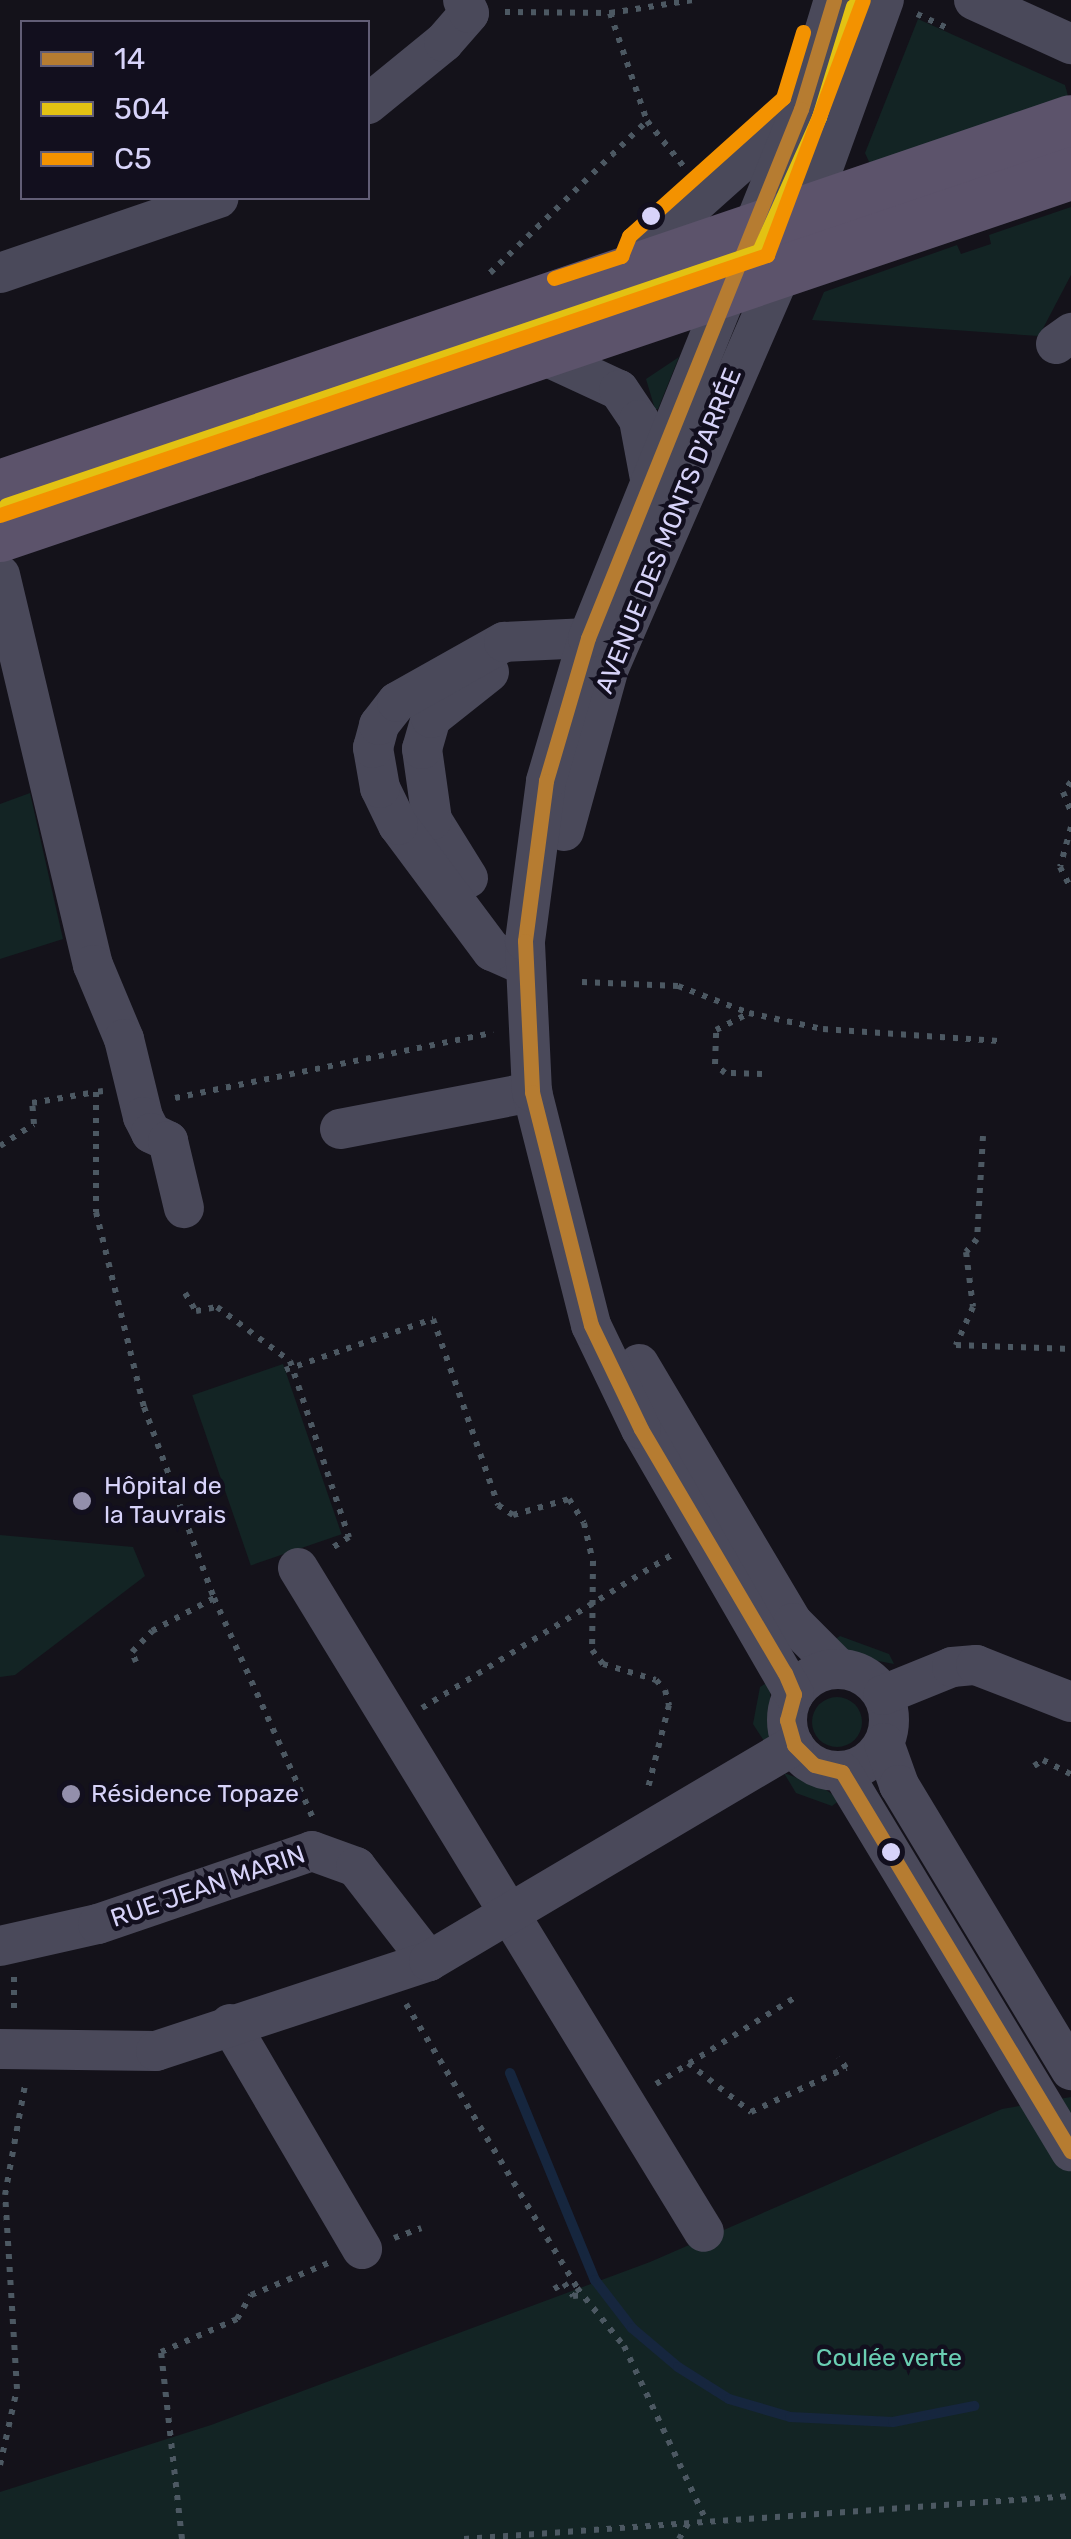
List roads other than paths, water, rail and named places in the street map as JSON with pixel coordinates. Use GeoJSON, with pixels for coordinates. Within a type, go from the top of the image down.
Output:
{"type":"FeatureCollection","features":[{"type":"Feature","properties":{"kind":"main road"},"geometry":{"type":"LineString","coordinates":[[0,536],[725,288],[806,214],[1071,121]]}},
{"type":"Feature","properties":{"kind":"main road"},"geometry":{"type":"LineString","coordinates":[[0,486],[638,271],[765,252],[1071,174]]}},
{"type":"Feature","properties":{"kind":"street","name":"AVENUE DES MONTS D'ARRÉE"},"geometry":{"type":"LineString","coordinates":[[834,0],[800,109],[765,252],[609,668],[572,787],[558,865],[550,1030],[582,1219],[616,1316],[655,1397],[793,1623],[838,1669]]}},
{"type":"Feature","properties":{"kind":"street"},"geometry":{"type":"LineString","coordinates":[[370,102],[444,42],[466,6]]}},
{"type":"Feature","properties":{"kind":"street"},"geometry":{"type":"LineString","coordinates":[[806,214],[894,14]]}},
{"type":"Feature","properties":{"kind":"street"},"geometry":{"type":"LineString","coordinates":[[968,18],[1071,44]]}},
{"type":"Feature","properties":{"kind":"street"},"geometry":{"type":"LineString","coordinates":[[638,271],[642,251],[800,109]]}},
{"type":"Feature","properties":{"kind":"street"},"geometry":{"type":"LineString","coordinates":[[0,273],[213,200]]}},
{"type":"Feature","properties":{"kind":"street","name":"AVENUE DES MONTS D'ARRÉE"},"geometry":{"type":"LineString","coordinates":[[725,288],[588,638],[546,781],[526,966],[532,1092],[591,1326],[641,1428],[794,1694]]}},
{"type":"Feature","properties":{"kind":"street","name":"AVENUE DES MONTS D'ARRÉE"},"geometry":{"type":"LineString","coordinates":[[537,352],[619,390],[638,420],[650,481]]}},
{"type":"Feature","properties":{"kind":"street"},"geometry":{"type":"LineString","coordinates":[[0,575],[87,938],[151,1133],[168,1141],[184,1208]]}},
{"type":"Feature","properties":{"kind":"street"},"geometry":{"type":"LineString","coordinates":[[526,966],[492,951],[467,914],[474,890],[432,820],[422,749],[431,718],[483,679],[504,642],[588,638]]}},
{"type":"Feature","properties":{"kind":"street"},"geometry":{"type":"LineString","coordinates":[[340,1129],[532,1092]]}},
{"type":"Feature","properties":{"kind":"street"},"geometry":{"type":"LineString","coordinates":[[298,1568],[704,2232]]}},
{"type":"Feature","properties":{"kind":"street"},"geometry":{"type":"LineString","coordinates":[[883,1695],[952,1667],[976,1665],[1071,1702]]}},
{"type":"Feature","properties":{"kind":"street"},"geometry":{"type":"LineString","coordinates":[[838,1669],[864,1676],[883,1695],[890,1719],[884,1743],[867,1763],[842,1772],[814,1766],[794,1745],[787,1720],[794,1694],[812,1676],[838,1669]]}},
{"type":"Feature","properties":{"kind":"street"},"geometry":{"type":"LineString","coordinates":[[884,1743],[898,1785],[1071,2070]]}},
{"type":"Feature","properties":{"kind":"street"},"geometry":{"type":"LineString","coordinates":[[8,2048],[136,2054],[429,1961],[511,1916],[794,1745]]}},
{"type":"Feature","properties":{"kind":"street"},"geometry":{"type":"LineString","coordinates":[[842,1772],[1071,2151]]}},
{"type":"Feature","properties":{"kind":"street","name":"RUE JEAN MARIN"},"geometry":{"type":"LineString","coordinates":[[7,1944],[98,1924],[296,1854],[328,1852],[356,1867],[429,1961]]}},
{"type":"Feature","properties":{"kind":"street"},"geometry":{"type":"LineString","coordinates":[[230,2024],[362,2250]]}},
{"type":"Feature","properties":{"kind":"waterway"},"geometry":{"type":"LineString","coordinates":[[510,2073],[595,2280],[632,2328],[678,2367],[729,2399],[790,2417],[893,2422],[974,2406]]}},
{"type":"Feature","properties":{"kind":"place","name":"Hôpital de la Tauvrais"},"geometry":{"type":"Point","coordinates":[82,1501]}},
{"type":"Feature","properties":{"kind":"place","name":"Résidence Topaze"},"geometry":{"type":"Point","coordinates":[71,1794]}},
{"type":"Feature","properties":{"kind":"park label","name":"Coulée verte"},"geometry":{"type":"Point","coordinates":[889,2358]}}]}
